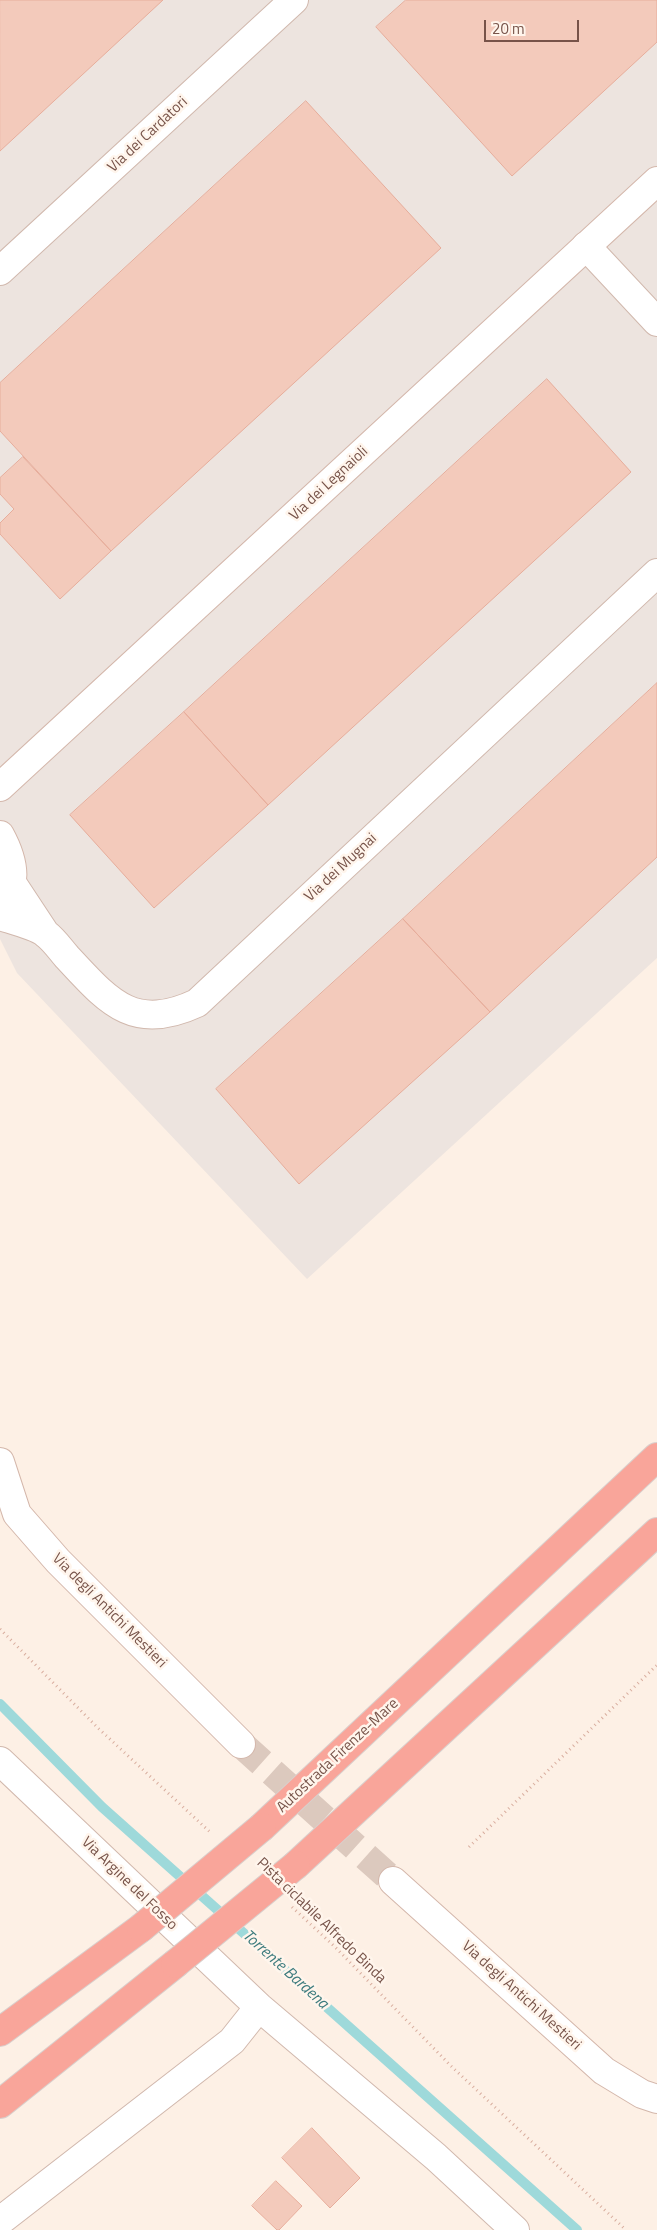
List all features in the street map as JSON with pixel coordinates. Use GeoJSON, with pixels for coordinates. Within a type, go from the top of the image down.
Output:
{"type":"FeatureCollection","features":[{"type":"Feature","properties":{"kind":"highway","name":"Autostrada Firenze-Mare"},"geometry":{"type":"LineString","coordinates":[[0,2032],[141,1928],[262,1827],[657,1457]]}},
{"type":"Feature","properties":{"kind":"highway"},"geometry":{"type":"LineString","coordinates":[[0,2104],[296,1865],[657,1532]]}},
{"type":"Feature","properties":{"kind":"street","name":"Via dei Cardatori"},"geometry":{"type":"LineString","coordinates":[[0,270],[294,0]]}},
{"type":"Feature","properties":{"kind":"street","name":"Via dei Legnaioli"},"geometry":{"type":"LineString","coordinates":[[0,787],[657,181]]}},
{"type":"Feature","properties":{"kind":"street"},"geometry":{"type":"LineString","coordinates":[[586,246],[657,322]]}},
{"type":"Feature","properties":{"kind":"street","name":"Via dei Mugnai"},"geometry":{"type":"LineString","coordinates":[[0,914],[45,933],[103,996],[118,1006],[154,1016],[177,1012],[197,1003],[657,573]]}},
{"type":"Feature","properties":{"kind":"street"},"geometry":{"type":"LineString","coordinates":[[0,835],[8,849],[13,866],[12,884],[8,899],[0,914]]}},
{"type":"Feature","properties":{"kind":"street"},"geometry":{"type":"LineString","coordinates":[[12,884],[45,933]]}},
{"type":"Feature","properties":{"kind":"street","name":"Via degli Antichi Mestieri"},"geometry":{"type":"LineString","coordinates":[[0,1462],[17,1514],[58,1561],[241,1744]]}},
{"type":"Feature","properties":{"kind":"street","name":"Via Argine del Fosso"},"geometry":{"type":"LineString","coordinates":[[0,1761],[259,2007],[436,2157],[515,2230]]}},
{"type":"Feature","properties":{"kind":"street","name":"Via degli Antichi Mestieri"},"geometry":{"type":"LineString","coordinates":[[393,1880],[604,2071],[642,2094],[657,2099]]}},
{"type":"Feature","properties":{"kind":"street"},"geometry":{"type":"LineString","coordinates":[[0,2221],[232,2041],[259,2007]]}},
{"type":"Feature","properties":{"kind":"path"},"geometry":{"type":"LineString","coordinates":[[0,1629],[98,1728],[213,1834]]}},
{"type":"Feature","properties":{"kind":"path"},"geometry":{"type":"LineString","coordinates":[[470,1847],[657,1665]]}},
{"type":"Feature","properties":{"kind":"path","name":"Pista ciclabile Alfredo Binda"},"geometry":{"type":"LineString","coordinates":[[284,1900],[335,1947],[450,2066],[626,2230]]}},
{"type":"Feature","properties":{"kind":"shaded area"},"geometry":{"type":"Polygon","coordinates":[[[0,0],[657,0],[657,958],[307,1279],[17,973],[0,939],[0,0]]]}},
{"type":"Feature","properties":{"kind":"building"},"geometry":{"type":"Polygon","coordinates":[[[0,0],[163,0],[0,151],[0,0]]]}},
{"type":"Feature","properties":{"kind":"building"},"geometry":{"type":"Polygon","coordinates":[[[406,0],[657,0],[657,42],[512,176],[376,27],[406,0]]]}},
{"type":"Feature","properties":{"kind":"building"},"geometry":{"type":"Polygon","coordinates":[[[306,101],[441,248],[111,551],[0,431],[0,383],[306,101]]]}},
{"type":"Feature","properties":{"kind":"building"},"geometry":{"type":"Polygon","coordinates":[[[547,379],[631,472],[268,805],[184,712],[547,379]]]}},
{"type":"Feature","properties":{"kind":"building"},"geometry":{"type":"Polygon","coordinates":[[[23,457],[111,551],[60,599],[0,534],[0,523],[14,509],[0,494],[0,478],[23,457]]]}},
{"type":"Feature","properties":{"kind":"building"},"geometry":{"type":"Polygon","coordinates":[[[657,683],[657,857],[490,1012],[403,919],[657,683]]]}},
{"type":"Feature","properties":{"kind":"building"},"geometry":{"type":"Polygon","coordinates":[[[184,712],[268,805],[154,908],[70,815],[184,712]]]}},
{"type":"Feature","properties":{"kind":"building"},"geometry":{"type":"Polygon","coordinates":[[[403,919],[490,1012],[299,1184],[216,1089],[403,919]]]}},
{"type":"Feature","properties":{"kind":"building"},"geometry":{"type":"Polygon","coordinates":[[[312,2128],[360,2178],[330,2208],[282,2158],[312,2128]]]}},
{"type":"Feature","properties":{"kind":"building"},"geometry":{"type":"Polygon","coordinates":[[[276,2181],[302,2206],[279,2230],[252,2206],[276,2181]]]}},
{"type":"Feature","properties":{"kind":"waterway","name":"Torrente Bardena"},"geometry":{"type":"LineString","coordinates":[[0,1704],[102,1807],[577,2230]]}},
{"type":"Feature","properties":{"kind":"tunnel"},"geometry":{"type":"LineString","coordinates":[[241,1744],[393,1881]]}}]}
